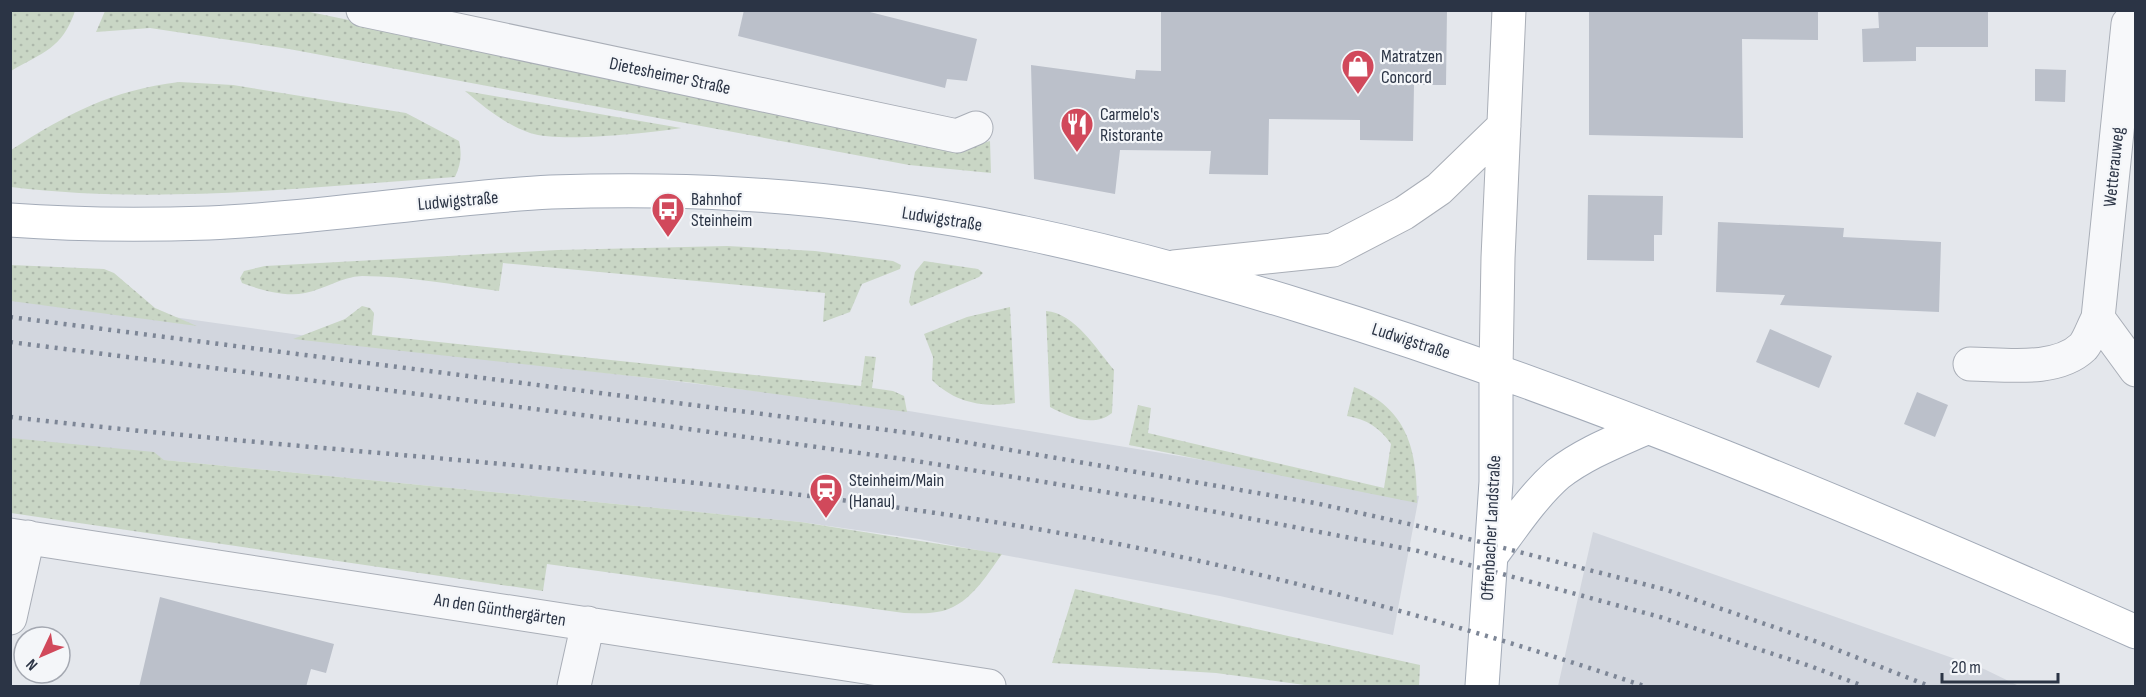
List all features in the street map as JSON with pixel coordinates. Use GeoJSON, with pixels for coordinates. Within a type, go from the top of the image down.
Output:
{"type":"FeatureCollection","features":[{"type":"Feature","properties":{"kind":"main road"},"geometry":{"type":"LineString","coordinates":[[1496,369],[1509,10]]}},
{"type":"Feature","properties":{"kind":"main road"},"geometry":{"type":"LineString","coordinates":[[1174,267],[1333,250],[1395,218],[1439,189],[1504,126]]}},
{"type":"Feature","properties":{"kind":"main road","name":"Ludwigstraße"},"geometry":{"type":"LineString","coordinates":[[10,220],[108,225],[213,223],[546,193],[653,191],[741,194],[828,201],[1034,235],[1174,267],[1496,369],[1648,427],[2011,577],[2136,632]]}},
{"type":"Feature","properties":{"kind":"main road","name":"Offenbacher Landstraße"},"geometry":{"type":"LineString","coordinates":[[1482,687],[1496,482],[1496,369]]}},
{"type":"Feature","properties":{"kind":"main road"},"geometry":{"type":"LineString","coordinates":[[1491,556],[1539,493],[1559,474],[1588,454],[1648,427]]}},
{"type":"Feature","properties":{"kind":"street","name":"Dietesheimer Straße"},"geometry":{"type":"LineString","coordinates":[[363,10],[957,136],[976,128]]}},
{"type":"Feature","properties":{"kind":"street","name":"Wetterauweg"},"geometry":{"type":"LineString","coordinates":[[1970,364],[2035,364],[2057,360],[2084,346],[2098,318],[2125,18]]}},
{"type":"Feature","properties":{"kind":"street"},"geometry":{"type":"LineString","coordinates":[[2098,318],[2136,370]]}},
{"type":"Feature","properties":{"kind":"street"},"geometry":{"type":"LineString","coordinates":[[10,618],[19,536]]}},
{"type":"Feature","properties":{"kind":"street","name":"An den Günthergärten"},"geometry":{"type":"LineString","coordinates":[[19,536],[989,687]]}},
{"type":"Feature","properties":{"kind":"street"},"geometry":{"type":"LineString","coordinates":[[574,687],[588,623]]}},
{"type":"Feature","properties":{"kind":"shaded area"},"geometry":{"type":"Polygon","coordinates":[[[11,294],[349,342],[873,405],[1419,496],[1393,635],[1220,596],[919,539],[801,522],[164,460],[11,439],[11,294]]]}},
{"type":"Feature","properties":{"kind":"shaded area"},"geometry":{"type":"Polygon","coordinates":[[[1593,532],[1984,669],[2019,686],[1558,686],[1593,532]]]}},
{"type":"Feature","properties":{"kind":"green space"},"geometry":{"type":"Polygon","coordinates":[[[11,10],[75,11],[70,24],[57,42],[42,54],[11,71],[11,10]]]}},
{"type":"Feature","properties":{"kind":"green space"},"geometry":{"type":"Polygon","coordinates":[[[105,11],[305,11],[931,140],[971,146],[990,141],[991,173],[909,165],[289,49],[150,28],[96,32],[105,11]]]}},
{"type":"Feature","properties":{"kind":"green space"},"geometry":{"type":"Polygon","coordinates":[[[179,82],[233,85],[406,113],[459,141],[461,155],[459,168],[455,177],[233,192],[122,194],[11,187],[11,150],[51,125],[111,98],[132,91],[179,82]]]}},
{"type":"Feature","properties":{"kind":"green space"},"geometry":{"type":"Polygon","coordinates":[[[465,91],[681,128],[604,136],[544,136],[512,125],[465,91]]]}},
{"type":"Feature","properties":{"kind":"green space"},"geometry":{"type":"Polygon","coordinates":[[[727,246],[815,251],[893,261],[901,265],[900,269],[862,284],[850,312],[823,322],[825,293],[503,263],[499,291],[414,279],[362,276],[305,293],[289,294],[249,286],[242,283],[240,278],[244,271],[265,266],[558,250],[727,246]]]}},
{"type":"Feature","properties":{"kind":"green space"},"geometry":{"type":"Polygon","coordinates":[[[924,261],[978,269],[983,273],[979,277],[911,306],[909,302],[915,272],[924,261]]]}},
{"type":"Feature","properties":{"kind":"green space"},"geometry":{"type":"Polygon","coordinates":[[[11,265],[104,269],[114,273],[155,308],[197,326],[11,301],[11,265]]]}},
{"type":"Feature","properties":{"kind":"green space"},"geometry":{"type":"Polygon","coordinates":[[[362,306],[370,308],[374,313],[372,335],[861,386],[865,356],[876,357],[872,388],[893,391],[904,396],[907,412],[686,382],[293,339],[345,319],[362,306]]]}},
{"type":"Feature","properties":{"kind":"green space"},"geometry":{"type":"Polygon","coordinates":[[[1010,307],[1015,403],[992,405],[970,402],[950,394],[932,380],[933,357],[924,334],[967,317],[1010,307]]]}},
{"type":"Feature","properties":{"kind":"green space"},"geometry":{"type":"Polygon","coordinates":[[[1046,311],[1057,313],[1076,325],[1114,370],[1112,413],[1097,420],[1089,420],[1065,414],[1050,407],[1046,311]]]}},
{"type":"Feature","properties":{"kind":"green space"},"geometry":{"type":"Polygon","coordinates":[[[1354,387],[1387,407],[1398,419],[1406,433],[1415,466],[1417,503],[1129,445],[1138,405],[1151,408],[1148,433],[1384,488],[1391,444],[1372,425],[1361,419],[1347,416],[1354,387]]]}},
{"type":"Feature","properties":{"kind":"green space"},"geometry":{"type":"Polygon","coordinates":[[[11,438],[154,452],[164,460],[801,522],[1002,554],[983,581],[967,598],[948,609],[929,613],[904,613],[547,564],[543,591],[11,513],[11,438]]]}},
{"type":"Feature","properties":{"kind":"green space"},"geometry":{"type":"Polygon","coordinates":[[[1075,589],[1420,665],[1419,686],[1312,686],[1216,673],[1052,663],[1075,589]]]}},
{"type":"Feature","properties":{"kind":"building"},"geometry":{"type":"Polygon","coordinates":[[[744,10],[862,10],[977,39],[967,81],[947,79],[945,88],[738,36],[744,10]]]}},
{"type":"Feature","properties":{"kind":"building"},"geometry":{"type":"Polygon","coordinates":[[[1161,10],[1447,10],[1446,85],[1414,85],[1413,141],[1360,140],[1360,120],[1269,119],[1268,175],[1209,174],[1211,151],[1120,150],[1115,194],[1034,179],[1031,65],[1135,79],[1136,70],[1161,71],[1161,10]]]}},
{"type":"Feature","properties":{"kind":"building"},"geometry":{"type":"Polygon","coordinates":[[[1589,10],[1818,10],[1818,40],[1742,39],[1743,138],[1589,135],[1589,10]]]}},
{"type":"Feature","properties":{"kind":"building"},"geometry":{"type":"Polygon","coordinates":[[[1878,10],[1988,10],[1988,47],[1916,47],[1916,61],[1863,62],[1862,29],[1879,28],[1878,10]]]}},
{"type":"Feature","properties":{"kind":"building"},"geometry":{"type":"Polygon","coordinates":[[[2035,69],[2066,70],[2065,102],[2035,101],[2035,69]]]}},
{"type":"Feature","properties":{"kind":"building"},"geometry":{"type":"Polygon","coordinates":[[[1588,195],[1663,196],[1662,235],[1654,235],[1654,261],[1587,260],[1588,195]]]}},
{"type":"Feature","properties":{"kind":"building"},"geometry":{"type":"Polygon","coordinates":[[[1718,222],[1844,228],[1843,237],[1941,242],[1939,312],[1780,305],[1785,295],[1716,292],[1718,222]]]}},
{"type":"Feature","properties":{"kind":"building"},"geometry":{"type":"Polygon","coordinates":[[[1770,329],[1832,356],[1819,388],[1756,362],[1770,329]]]}},
{"type":"Feature","properties":{"kind":"building"},"geometry":{"type":"Polygon","coordinates":[[[1917,392],[1948,405],[1935,437],[1904,424],[1917,392]]]}},
{"type":"Feature","properties":{"kind":"building"},"geometry":{"type":"Polygon","coordinates":[[[160,597],[334,644],[326,673],[311,669],[306,687],[139,687],[160,597]]]}},
{"type":"Feature","properties":{"kind":"railway"},"geometry":{"type":"LineString","coordinates":[[10,317],[918,434],[1315,503],[1418,526],[1667,590],[1820,643],[1929,686]]}},
{"type":"Feature","properties":{"kind":"railway"},"geometry":{"type":"LineString","coordinates":[[10,342],[660,425],[910,460],[1154,500],[1418,551],[1660,617],[1810,666],[1863,686]]}},
{"type":"Feature","properties":{"kind":"railway"},"geometry":{"type":"LineString","coordinates":[[10,417],[649,478],[904,508],[1031,528],[1186,558],[1340,595],[1493,638],[1644,686]]}},
{"type":"Feature","properties":{"kind":"place","name":"Matratzen Concord"},"geometry":{"type":"Point","coordinates":[1358,95]}},
{"type":"Feature","properties":{"kind":"place","name":"Carmelo's Ristorante"},"geometry":{"type":"Point","coordinates":[1077,153]}},
{"type":"Feature","properties":{"kind":"place","name":"Bahnhof Steinheim"},"geometry":{"type":"Point","coordinates":[668,238]}},
{"type":"Feature","properties":{"kind":"place","name":"Steinheim/Main (Hanau)"},"geometry":{"type":"Point","coordinates":[826,519]}}]}
